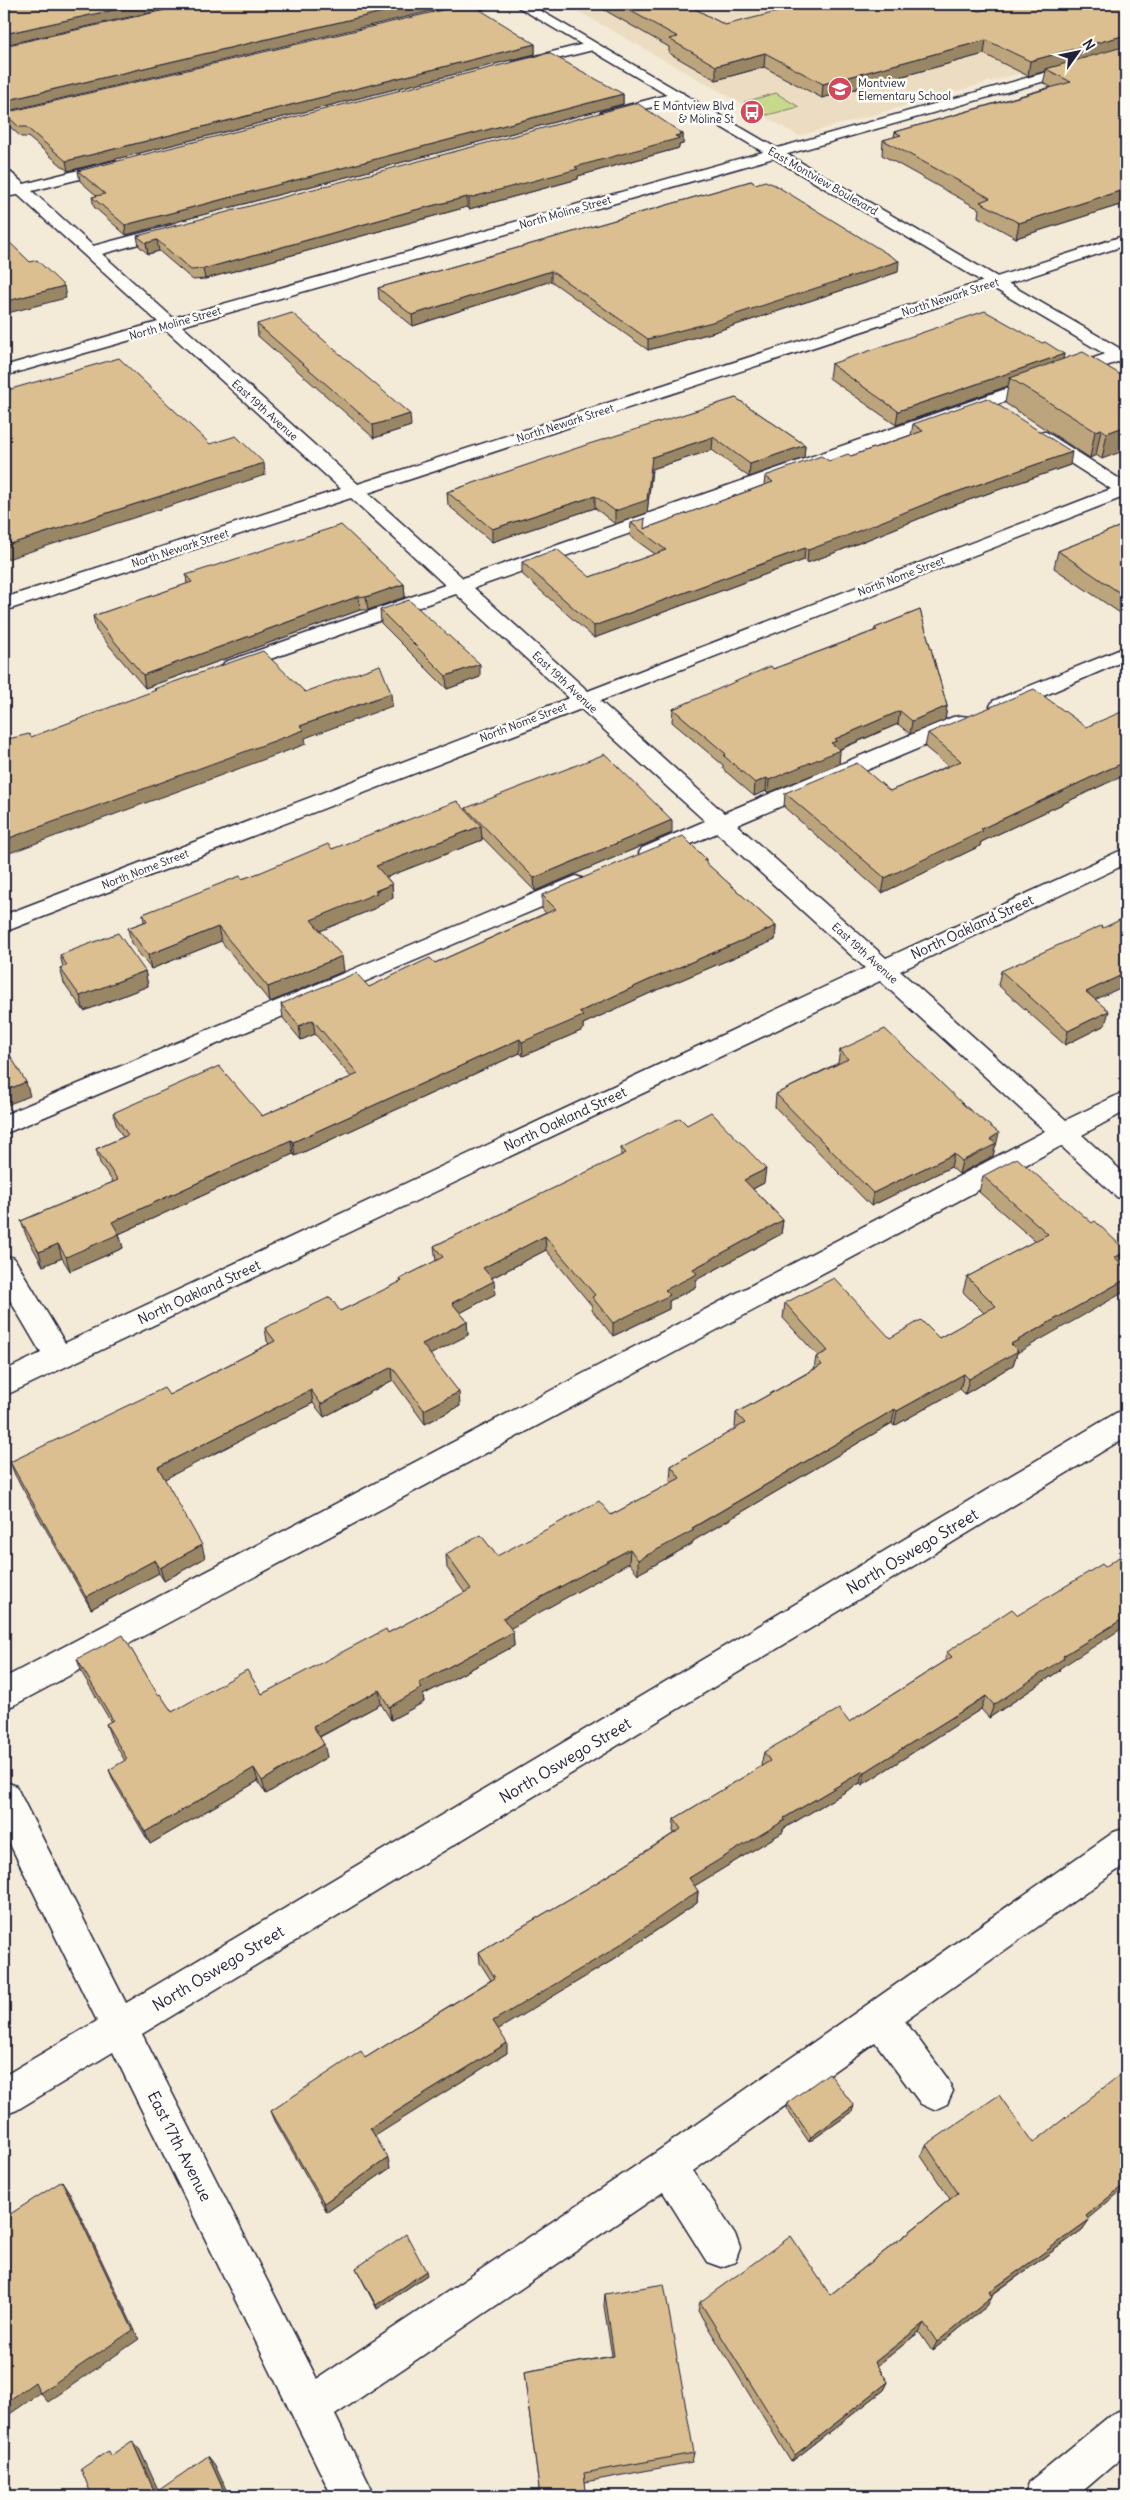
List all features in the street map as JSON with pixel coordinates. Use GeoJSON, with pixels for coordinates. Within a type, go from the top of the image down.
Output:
{"type":"FeatureCollection","features":[{"type":"Feature","properties":{"kind":"street"},"geometry":{"type":"LineString","coordinates":[[425,18],[484,4]]}},
{"type":"Feature","properties":{"kind":"street","name":"East Montview Boulevard"},"geometry":{"type":"LineString","coordinates":[[520,4],[1123,357]]}},
{"type":"Feature","properties":{"kind":"street"},"geometry":{"type":"LineString","coordinates":[[505,68],[592,46]]}},
{"type":"Feature","properties":{"kind":"street","name":"North Moline Street"},"geometry":{"type":"LineString","coordinates":[[4,371],[1126,54]]}},
{"type":"Feature","properties":{"kind":"street"},"geometry":{"type":"LineString","coordinates":[[591,119],[678,96]]}},
{"type":"Feature","properties":{"kind":"street"},"geometry":{"type":"LineString","coordinates":[[12,191],[127,162]]}},
{"type":"Feature","properties":{"kind":"street","name":"East 19th Avenue"},"geometry":{"type":"LineString","coordinates":[[4,174],[12,191],[90,252],[1126,1190]]}},
{"type":"Feature","properties":{"kind":"street"},"geometry":{"type":"LineString","coordinates":[[90,252],[186,226]]}},
{"type":"Feature","properties":{"kind":"street","name":"North Newark Street"},"geometry":{"type":"LineString","coordinates":[[4,605],[1126,240]]}},
{"type":"Feature","properties":{"kind":"street"},"geometry":{"type":"LineString","coordinates":[[1105,247],[1126,258]]}},
{"type":"Feature","properties":{"kind":"street"},"geometry":{"type":"LineString","coordinates":[[218,671],[461,586],[995,407],[1123,357]]}},
{"type":"Feature","properties":{"kind":"street"},"geometry":{"type":"LineString","coordinates":[[1028,428],[1122,495]]}},
{"type":"Feature","properties":{"kind":"street","name":"North Nome Street"},"geometry":{"type":"LineString","coordinates":[[4,924],[583,698],[1122,495]]}},
{"type":"Feature","properties":{"kind":"street"},"geometry":{"type":"LineString","coordinates":[[629,862],[1126,653]]}},
{"type":"Feature","properties":{"kind":"street","name":"North Oakland Street"},"geometry":{"type":"LineString","coordinates":[[4,1384],[1126,855]]}},
{"type":"Feature","properties":{"kind":"street"},"geometry":{"type":"LineString","coordinates":[[4,1125],[592,877]]}},
{"type":"Feature","properties":{"kind":"street"},"geometry":{"type":"LineString","coordinates":[[4,1694],[1126,1100]]}},
{"type":"Feature","properties":{"kind":"street"},"geometry":{"type":"LineString","coordinates":[[4,1266],[59,1358]]}},
{"type":"Feature","properties":{"kind":"street","name":"North Oswego Street"},"geometry":{"type":"LineString","coordinates":[[4,2097],[1126,1422]]}},
{"type":"Feature","properties":{"kind":"street","name":"East 17th Avenue"},"geometry":{"type":"LineString","coordinates":[[4,1797],[354,2496]]}},
{"type":"Feature","properties":{"kind":"street"},"geometry":{"type":"LineString","coordinates":[[310,2407],[668,2166],[1126,1844]]}},
{"type":"Feature","properties":{"kind":"street"},"geometry":{"type":"LineString","coordinates":[[879,2017],[934,2091]]}},
{"type":"Feature","properties":{"kind":"street"},"geometry":{"type":"LineString","coordinates":[[668,2166],[721,2248]]}},
{"type":"Feature","properties":{"kind":"street"},"geometry":{"type":"LineString","coordinates":[[1045,2496],[1126,2428]]}},
{"type":"Feature","properties":{"kind":"shaded area","name":"Montview Elementary School"},"geometry":{"type":"Polygon","coordinates":[[[565,4],[1126,4],[1126,43],[799,136],[565,4]]]}},
{"type":"Feature","properties":{"kind":"green space"},"geometry":{"type":"Polygon","coordinates":[[[776,93],[799,107],[767,115],[744,102],[776,93]]]}},
{"type":"Feature","properties":{"kind":"building"},"geometry":{"type":"Polygon","coordinates":[[[4,4],[140,4],[4,34],[4,4]]]}},
{"type":"Feature","properties":{"kind":"building"},"geometry":{"type":"Polygon","coordinates":[[[192,4],[416,4],[4,101],[4,46],[192,4]]]}},
{"type":"Feature","properties":{"kind":"building"},"geometry":{"type":"Polygon","coordinates":[[[471,4],[535,44],[66,161],[26,127],[19,127],[4,113],[471,4]]]}},
{"type":"Feature","properties":{"kind":"building"},"geometry":{"type":"Polygon","coordinates":[[[618,4],[686,4],[725,25],[809,4],[963,4],[979,11],[1008,4],[1124,4],[1126,5],[1126,35],[1030,61],[986,40],[823,84],[765,53],[716,66],[669,39],[678,37],[618,4]]]}},
{"type":"Feature","properties":{"kind":"building"},"geometry":{"type":"Polygon","coordinates":[[[1126,46],[1126,189],[1019,223],[980,202],[990,198],[883,140],[901,135],[895,132],[1071,82],[1046,69],[1126,46]]]}},
{"type":"Feature","properties":{"kind":"building"},"geometry":{"type":"Polygon","coordinates":[[[549,53],[623,94],[125,225],[92,197],[105,194],[78,171],[549,53]]]}},
{"type":"Feature","properties":{"kind":"building"},"geometry":{"type":"Polygon","coordinates":[[[637,103],[683,134],[675,136],[680,138],[575,167],[578,169],[469,198],[415,210],[203,269],[191,270],[157,240],[146,243],[137,236],[637,103]]]}},
{"type":"Feature","properties":{"kind":"building"},"geometry":{"type":"Polygon","coordinates":[[[751,181],[755,184],[765,181],[775,185],[899,261],[712,322],[648,339],[551,271],[412,315],[378,288],[751,181]]]}},
{"type":"Feature","properties":{"kind":"building"},"geometry":{"type":"Polygon","coordinates":[[[4,237],[30,262],[37,260],[64,286],[4,302],[4,237]]]}},
{"type":"Feature","properties":{"kind":"building"},"geometry":{"type":"Polygon","coordinates":[[[985,311],[1064,354],[898,411],[831,364],[985,311]]]}},
{"type":"Feature","properties":{"kind":"building"},"geometry":{"type":"Polygon","coordinates":[[[292,313],[410,414],[373,425],[257,324],[292,313]]]}},
{"type":"Feature","properties":{"kind":"building"},"geometry":{"type":"Polygon","coordinates":[[[1083,352],[1126,378],[1126,426],[1107,433],[1101,429],[1095,431],[1010,378],[1083,352]]]}},
{"type":"Feature","properties":{"kind":"building"},"geometry":{"type":"Polygon","coordinates":[[[119,358],[210,444],[236,436],[264,463],[4,546],[4,391],[119,358]]]}},
{"type":"Feature","properties":{"kind":"building"},"geometry":{"type":"Polygon","coordinates":[[[736,398],[805,445],[750,464],[713,437],[652,457],[647,500],[615,511],[595,496],[492,529],[447,492],[589,444],[736,398]]]}},
{"type":"Feature","properties":{"kind":"building"},"geometry":{"type":"Polygon","coordinates":[[[987,398],[1072,452],[945,496],[841,538],[808,550],[805,548],[594,626],[522,562],[557,549],[590,577],[666,550],[631,523],[645,518],[644,529],[773,482],[765,476],[821,456],[829,461],[848,454],[851,456],[923,431],[913,424],[987,398]]]}},
{"type":"Feature","properties":{"kind":"building"},"geometry":{"type":"Polygon","coordinates":[[[1126,524],[1126,597],[1058,551],[1126,524]]]}},
{"type":"Feature","properties":{"kind":"building"},"geometry":{"type":"Polygon","coordinates":[[[341,525],[404,584],[366,597],[359,596],[143,675],[93,616],[192,582],[186,575],[341,525]]]}},
{"type":"Feature","properties":{"kind":"building"},"geometry":{"type":"Polygon","coordinates":[[[409,600],[480,664],[446,676],[380,610],[409,600]]]}},
{"type":"Feature","properties":{"kind":"building"},"geometry":{"type":"Polygon","coordinates":[[[920,610],[947,706],[912,721],[900,711],[835,739],[837,741],[831,743],[840,750],[769,780],[767,778],[755,783],[724,756],[726,754],[673,709],[771,666],[773,669],[877,630],[875,628],[920,610]]]}},
{"type":"Feature","properties":{"kind":"building"},"geometry":{"type":"Polygon","coordinates":[[[263,651],[305,692],[380,665],[391,693],[300,726],[304,730],[4,840],[4,740],[29,734],[31,737],[156,690],[154,689],[263,651]]]}},
{"type":"Feature","properties":{"kind":"building"},"geometry":{"type":"Polygon","coordinates":[[[1034,689],[1086,727],[1126,710],[1126,762],[981,829],[983,831],[885,878],[785,793],[857,763],[890,791],[961,761],[928,733],[1034,689]]]}},
{"type":"Feature","properties":{"kind":"building"},"geometry":{"type":"Polygon","coordinates":[[[605,754],[672,820],[534,878],[466,808],[605,754]]]}},
{"type":"Feature","properties":{"kind":"building"},"geometry":{"type":"Polygon","coordinates":[[[457,801],[481,826],[376,866],[392,884],[375,891],[377,893],[311,920],[342,956],[268,987],[218,927],[148,955],[128,928],[147,921],[143,914],[240,876],[242,879],[259,873],[328,844],[332,849],[457,801]]]}},
{"type":"Feature","properties":{"kind":"building"},"geometry":{"type":"Polygon","coordinates":[[[683,836],[706,859],[703,860],[776,926],[579,1012],[583,1016],[522,1042],[520,1039],[293,1142],[291,1140],[112,1222],[119,1234],[66,1257],[58,1244],[39,1252],[21,1221],[118,1180],[96,1149],[128,1135],[113,1113],[219,1066],[262,1116],[358,1074],[313,1020],[299,1026],[281,1004],[356,973],[369,987],[430,958],[435,963],[556,909],[542,895],[683,836]]]}},
{"type":"Feature","properties":{"kind":"building"},"geometry":{"type":"Polygon","coordinates":[[[1126,917],[1126,973],[1086,992],[1109,1011],[1068,1031],[1001,971],[1101,926],[1103,928],[1126,917]]]}},
{"type":"Feature","properties":{"kind":"building"},"geometry":{"type":"Polygon","coordinates":[[[118,933],[145,971],[80,996],[60,968],[67,965],[60,955],[118,933]]]}},
{"type":"Feature","properties":{"kind":"building"},"geometry":{"type":"Polygon","coordinates":[[[885,1029],[965,1106],[999,1133],[990,1139],[996,1144],[962,1161],[954,1154],[873,1193],[776,1094],[848,1059],[840,1050],[885,1029]]]}},
{"type":"Feature","properties":{"kind":"building"},"geometry":{"type":"Polygon","coordinates":[[[4,1045],[26,1082],[4,1091],[4,1045]]]}},
{"type":"Feature","properties":{"kind":"building"},"geometry":{"type":"Polygon","coordinates":[[[711,1112],[766,1169],[744,1180],[783,1220],[693,1269],[697,1274],[665,1290],[670,1295],[613,1323],[592,1297],[595,1295],[545,1236],[483,1268],[494,1281],[452,1303],[467,1321],[422,1344],[459,1392],[424,1410],[392,1367],[321,1404],[311,1390],[158,1467],[202,1545],[160,1568],[155,1560],[86,1597],[10,1462],[164,1388],[169,1395],[275,1341],[265,1328],[330,1297],[340,1311],[402,1281],[400,1279],[443,1257],[434,1246],[626,1153],[621,1148],[680,1118],[687,1125],[711,1112]]]}},
{"type":"Feature","properties":{"kind":"building"},"geometry":{"type":"Polygon","coordinates":[[[1017,1158],[1092,1223],[1095,1221],[1126,1251],[1114,1258],[1126,1269],[1126,1279],[1011,1344],[1018,1351],[969,1379],[964,1374],[897,1411],[895,1409],[692,1528],[694,1530],[638,1560],[630,1549],[503,1618],[513,1632],[419,1683],[422,1688],[389,1707],[379,1690],[313,1726],[324,1744],[262,1781],[254,1768],[145,1832],[109,1770],[127,1759],[106,1724],[113,1720],[77,1659],[123,1635],[158,1695],[160,1694],[172,1712],[247,1670],[262,1694],[386,1629],[388,1633],[471,1589],[446,1554],[481,1535],[497,1556],[599,1501],[611,1515],[680,1478],[671,1466],[745,1423],[736,1413],[822,1365],[816,1357],[828,1351],[785,1303],[834,1278],[890,1338],[921,1320],[939,1338],[996,1306],[967,1277],[1048,1234],[983,1176],[1017,1158]]]}},
{"type":"Feature","properties":{"kind":"building"},"geometry":{"type":"Polygon","coordinates":[[[1126,1552],[1126,1617],[1063,1656],[1064,1658],[994,1705],[986,1696],[865,1772],[863,1771],[784,1818],[785,1820],[689,1878],[698,1891],[609,1952],[493,2021],[507,2043],[370,2128],[388,2158],[324,2203],[271,2111],[361,2051],[365,2058],[495,1978],[479,1952],[593,1885],[681,1829],[674,1819],[770,1761],[764,1752],[839,1709],[849,1722],[952,1657],[947,1652],[1012,1609],[1018,1615],[1102,1564],[1105,1567],[1126,1552]]]}},
{"type":"Feature","properties":{"kind":"building"},"geometry":{"type":"Polygon","coordinates":[[[1126,2070],[1126,2183],[1086,2216],[1089,2220],[989,2292],[992,2297],[937,2342],[924,2323],[875,2362],[888,2382],[795,2455],[700,2302],[791,2236],[830,2295],[958,2193],[926,2145],[999,2095],[1033,2143],[1126,2070]]]}},
{"type":"Feature","properties":{"kind":"building"},"geometry":{"type":"Polygon","coordinates":[[[829,2073],[854,2106],[811,2137],[787,2103],[829,2073]]]}},
{"type":"Feature","properties":{"kind":"building"},"geometry":{"type":"Polygon","coordinates":[[[62,2181],[133,2330],[40,2393],[35,2382],[4,2404],[4,2218],[62,2181]]]}},
{"type":"Feature","properties":{"kind":"building"},"geometry":{"type":"Polygon","coordinates":[[[406,2234],[426,2271],[376,2305],[356,2268],[406,2234]]]}},
{"type":"Feature","properties":{"kind":"building"},"geometry":{"type":"Polygon","coordinates":[[[664,2284],[694,2453],[584,2473],[586,2490],[555,2496],[540,2496],[524,2372],[614,2356],[605,2294],[664,2284]]]}},
{"type":"Feature","properties":{"kind":"building"},"geometry":{"type":"Polygon","coordinates":[[[132,2441],[155,2493],[208,2456],[226,2496],[92,2496],[81,2469],[108,2451],[110,2456],[132,2441]]]}},
{"type":"Feature","properties":{"kind":"place","name":"Montview Elementary School"},"geometry":{"type":"Point","coordinates":[840,89]}},
{"type":"Feature","properties":{"kind":"place","name":"E Montview Blvd & Moline St"},"geometry":{"type":"Point","coordinates":[752,112]}}]}
